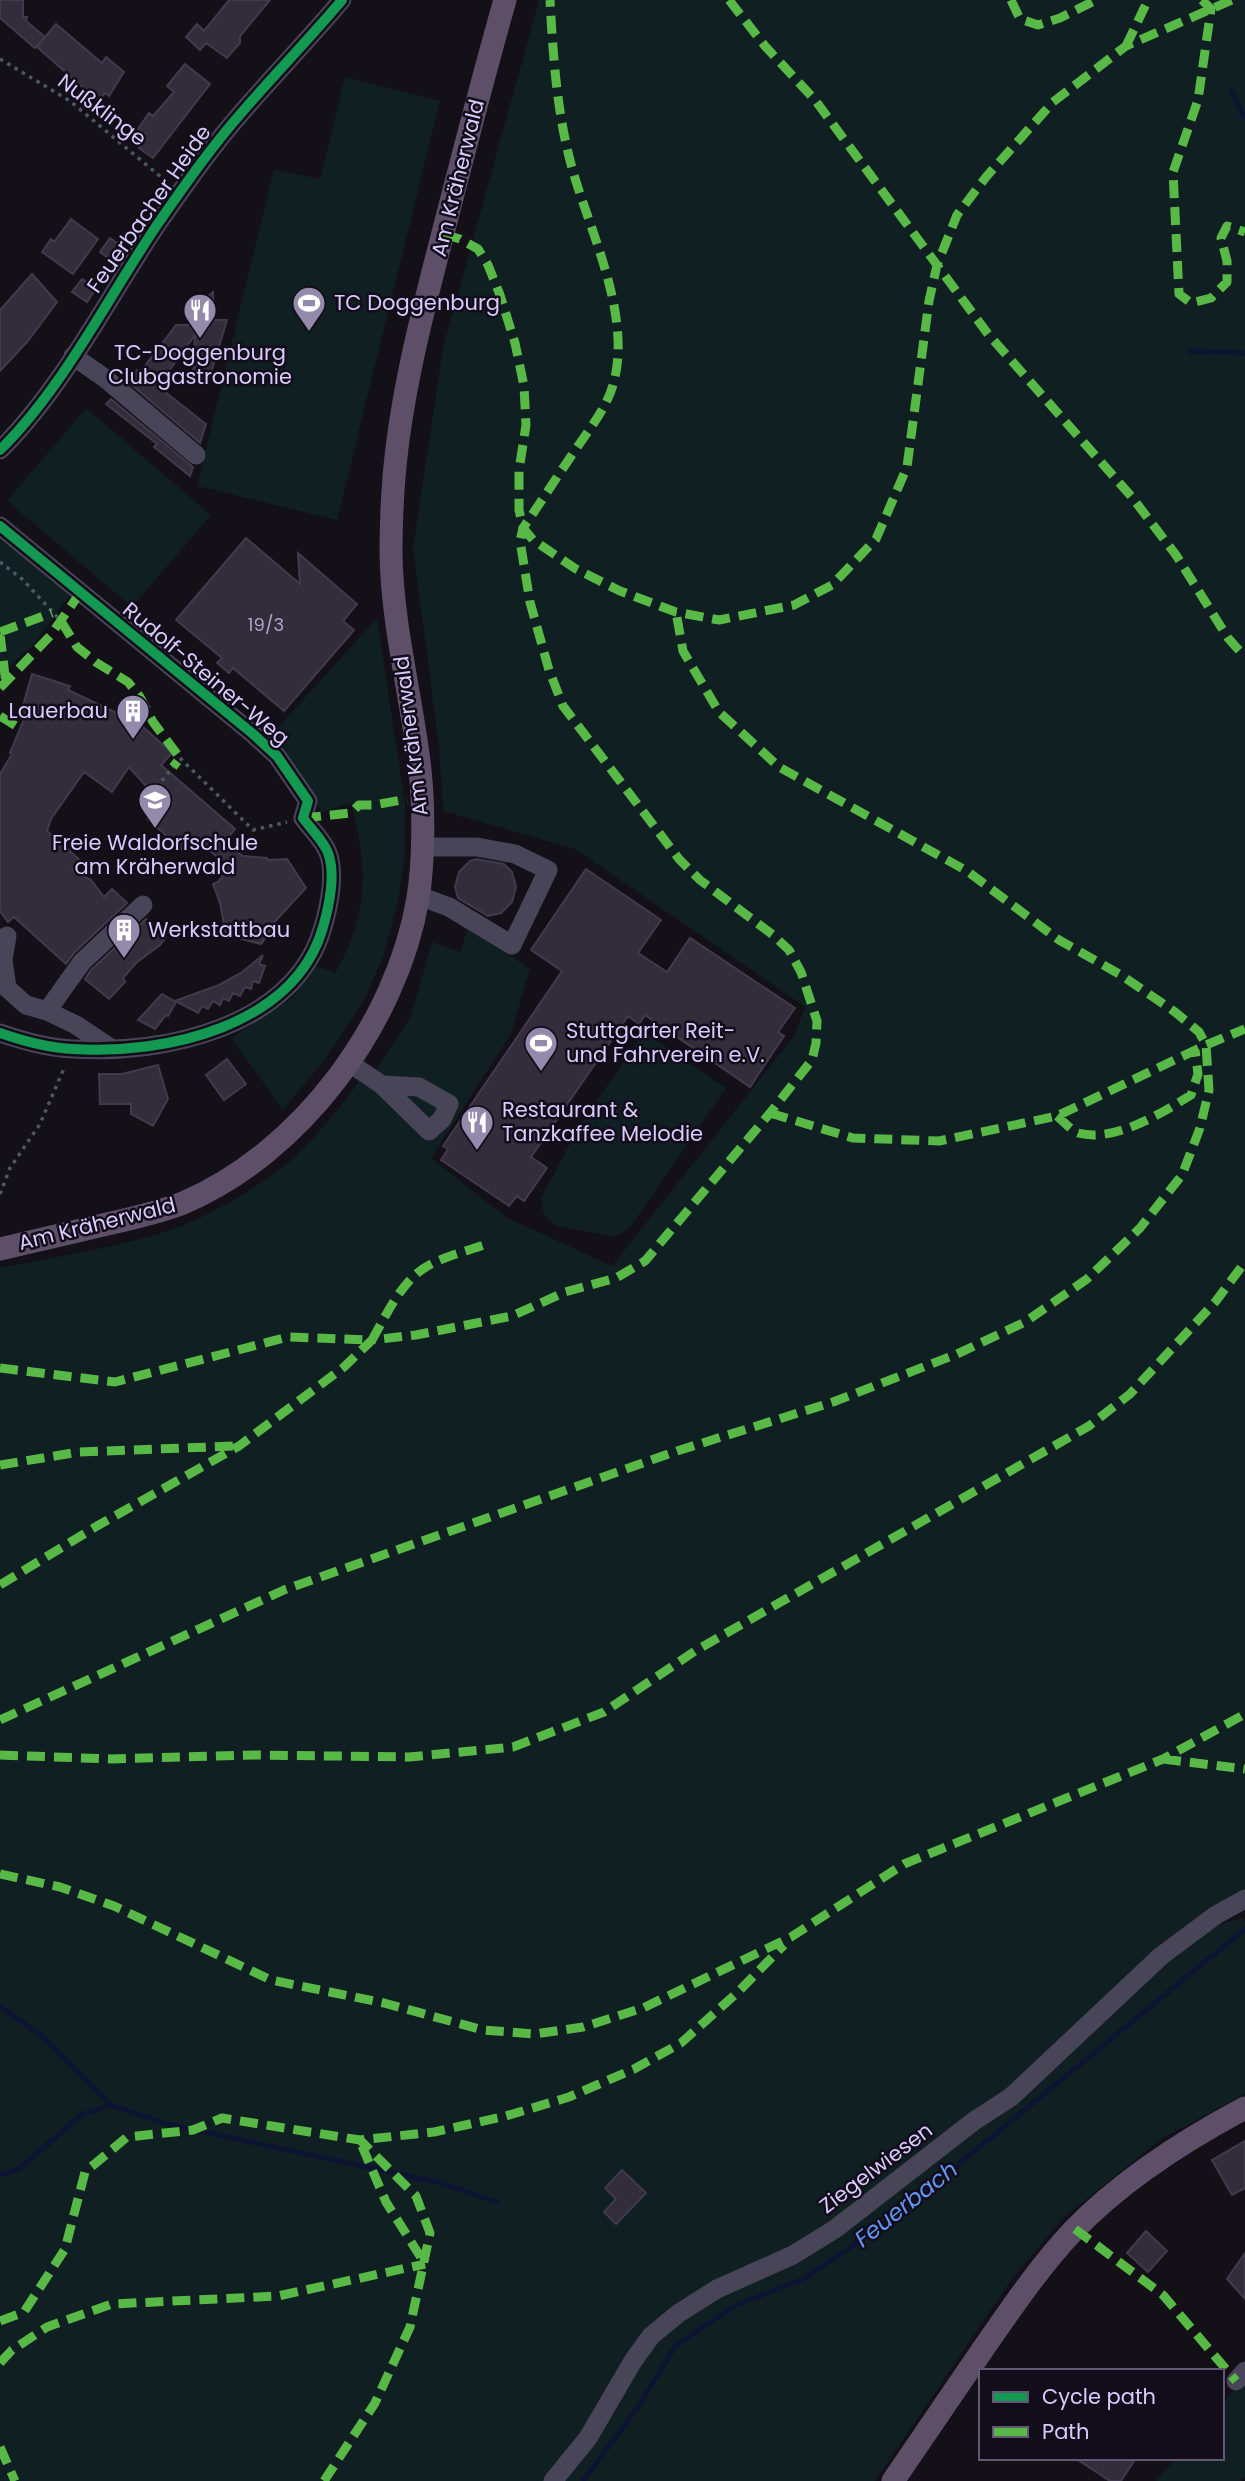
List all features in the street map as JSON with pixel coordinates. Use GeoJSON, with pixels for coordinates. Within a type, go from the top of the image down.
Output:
{"type":"FeatureCollection","features":[{"type":"Feature","properties":{"kind":"main road","name":"Am Kräherwald"},"geometry":{"type":"LineString","coordinates":[[0,1249],[152,1213],[183,1203],[234,1177],[293,1129],[324,1095],[348,1062],[385,999],[402,959],[419,896],[420,771],[400,642],[391,554],[394,477],[402,407],[416,338],[505,0]]}},
{"type":"Feature","properties":{"kind":"main road"},"geometry":{"type":"LineString","coordinates":[[893,2481],[1022,2294],[1048,2258],[1075,2229],[1153,2162],[1245,2108]]}},
{"type":"Feature","properties":{"kind":"street","name":"Feuerbacher Heide"},"geometry":{"type":"LineString","coordinates":[[0,450],[45,399],[181,193],[241,113],[342,0]]}},
{"type":"Feature","properties":{"kind":"street"},"geometry":{"type":"LineString","coordinates":[[73,356],[106,379],[196,455]]}},
{"type":"Feature","properties":{"kind":"street","name":"Rudolf-Steiner-Weg"},"geometry":{"type":"LineString","coordinates":[[0,526],[277,756],[308,801],[303,818],[328,853],[331,881],[329,907],[321,935],[309,960],[290,984],[266,1005],[237,1022],[169,1043],[113,1050],[71,1049],[33,1043],[0,1033]]}},
{"type":"Feature","properties":{"kind":"street"},"geometry":{"type":"LineString","coordinates":[[419,896],[449,906],[512,945],[548,870],[515,854],[477,848],[421,846]]}},
{"type":"Feature","properties":{"kind":"street"},"geometry":{"type":"LineString","coordinates":[[47,1011],[82,962],[143,905]]}},
{"type":"Feature","properties":{"kind":"street"},"geometry":{"type":"LineString","coordinates":[[7,936],[3,960],[7,988],[26,1005],[47,1011],[76,1026],[113,1050]]}},
{"type":"Feature","properties":{"kind":"street"},"geometry":{"type":"LineString","coordinates":[[348,1062],[382,1085]]}},
{"type":"Feature","properties":{"kind":"street","name":"Ziegelwiesen"},"geometry":{"type":"LineString","coordinates":[[553,2481],[588,2438],[633,2361],[651,2336],[679,2313],[717,2290],[793,2255],[835,2229],[974,2121],[1011,2097],[1161,1956],[1216,1915],[1245,1899]]}},
{"type":"Feature","properties":{"kind":"path"},"geometry":{"type":"LineString","coordinates":[[0,562],[22,579],[61,621]]}},
{"type":"Feature","properties":{"kind":"path"},"geometry":{"type":"LineString","coordinates":[[180,758],[253,830],[303,818]]}},
{"type":"Feature","properties":{"kind":"path"},"geometry":{"type":"LineString","coordinates":[[151,794],[173,767]]}},
{"type":"Feature","properties":{"kind":"path"},"geometry":{"type":"LineString","coordinates":[[0,1194],[10,1168],[49,1107],[71,1049]]}},
{"type":"Feature","properties":{"kind":"shaded area"},"geometry":{"type":"Polygon","coordinates":[[[539,0],[1245,0],[1245,1889],[1010,2089],[833,2222],[791,2248],[677,2306],[544,2481],[0,2481],[0,1268],[121,1244],[161,1233],[216,1210],[273,1174],[310,1142],[360,1080],[368,1082],[411,1016],[432,942],[461,952],[468,925],[530,969],[511,1034],[431,1158],[506,1217],[612,1266],[794,1036],[805,1007],[575,849],[443,811],[439,747],[413,548],[443,348],[539,0]]]}},
{"type":"Feature","properties":{"kind":"shaded area","name":"TC Doggenburg"},"geometry":{"type":"Polygon","coordinates":[[[345,77],[440,101],[337,520],[197,486],[274,169],[320,179],[345,77]]]}},
{"type":"Feature","properties":{"kind":"shaded area"},"geometry":{"type":"Polygon","coordinates":[[[86,408],[211,515],[132,607],[7,501],[86,408]]]}},
{"type":"Feature","properties":{"kind":"shaded area"},"geometry":{"type":"Polygon","coordinates":[[[0,531],[69,596],[33,645],[0,675],[0,531]]]}},
{"type":"Feature","properties":{"kind":"shaded area"},"geometry":{"type":"Polygon","coordinates":[[[377,618],[405,803],[405,856],[398,901],[383,957],[365,999],[327,1057],[283,1110],[231,1038],[291,999],[317,966],[335,973],[354,931],[362,890],[362,869],[357,826],[351,803],[322,812],[274,732],[377,618]]]}},
{"type":"Feature","properties":{"kind":"shaded area"},"geometry":{"type":"Polygon","coordinates":[[[644,1032],[726,1088],[629,1229],[615,1237],[556,1226],[545,1216],[542,1196],[580,1125],[644,1032]]]}},
{"type":"Feature","properties":{"kind":"shaded area"},"geometry":{"type":"Polygon","coordinates":[[[1243,1918],[1245,2094],[1161,2139],[1063,2218],[1010,2282],[875,2481],[563,2481],[659,2338],[719,2296],[795,2258],[1213,1926],[1243,1918]]]}},
{"type":"Feature","properties":{"kind":"shaded area"},"geometry":{"type":"Polygon","coordinates":[[[1245,2377],[1245,2476],[1241,2481],[1156,2481],[1174,2460],[1224,2460],[1224,2402],[1245,2377]]]}},
{"type":"Feature","properties":{"kind":"building"},"geometry":{"type":"Polygon","coordinates":[[[0,0],[23,0],[23,17],[27,17],[26,21],[45,37],[35,48],[0,18],[0,0]]]}},
{"type":"Feature","properties":{"kind":"building"},"geometry":{"type":"Polygon","coordinates":[[[229,0],[270,0],[240,36],[240,43],[227,58],[206,43],[200,50],[186,37],[197,24],[204,31],[229,0]]]}},
{"type":"Feature","properties":{"kind":"building"},"geometry":{"type":"Polygon","coordinates":[[[56,24],[102,63],[106,57],[124,72],[109,96],[105,93],[98,101],[37,47],[56,24]]]}},
{"type":"Feature","properties":{"kind":"building"},"geometry":{"type":"Polygon","coordinates":[[[185,64],[210,84],[153,158],[139,148],[146,139],[142,137],[145,134],[138,129],[149,113],[153,116],[174,92],[167,86],[185,64]]]}},
{"type":"Feature","properties":{"kind":"building"},"geometry":{"type":"Polygon","coordinates":[[[71,219],[98,239],[73,274],[42,252],[51,239],[54,242],[71,219]]]}},
{"type":"Feature","properties":{"kind":"building"},"geometry":{"type":"Polygon","coordinates":[[[110,238],[124,248],[114,262],[100,252],[110,238]]]}},
{"type":"Feature","properties":{"kind":"building"},"geometry":{"type":"Polygon","coordinates":[[[32,274],[57,302],[27,342],[0,371],[0,310],[32,274]]]}},
{"type":"Feature","properties":{"kind":"building"},"geometry":{"type":"Polygon","coordinates":[[[82,279],[96,288],[87,302],[72,292],[82,279]]]}},
{"type":"Feature","properties":{"kind":"building"},"geometry":{"type":"Polygon","coordinates":[[[213,292],[214,320],[227,320],[209,380],[193,378],[195,335],[166,375],[141,371],[176,325],[196,325],[195,307],[213,292]]]}},
{"type":"Feature","properties":{"kind":"building"},"geometry":{"type":"Polygon","coordinates":[[[137,370],[206,424],[200,443],[127,381],[137,370]]]}},
{"type":"Feature","properties":{"kind":"building"},"geometry":{"type":"Polygon","coordinates":[[[111,399],[193,467],[190,476],[154,447],[157,444],[106,404],[111,399]]]}},
{"type":"Feature","properties":{"kind":"building"},"geometry":{"type":"Polygon","coordinates":[[[246,538],[300,584],[298,553],[357,604],[343,621],[354,630],[284,711],[233,668],[229,673],[217,663],[222,658],[176,620],[246,538]]]}},
{"type":"Feature","properties":{"kind":"building"},"geometry":{"type":"Polygon","coordinates":[[[32,674],[70,686],[68,690],[140,724],[172,753],[161,765],[235,829],[224,843],[243,856],[268,860],[287,859],[306,888],[269,928],[271,929],[261,944],[226,935],[213,884],[230,868],[194,837],[183,850],[147,819],[161,803],[129,767],[112,792],[84,772],[51,819],[47,831],[81,861],[72,870],[91,880],[104,897],[112,889],[127,903],[74,953],[66,964],[14,917],[8,922],[0,911],[0,774],[12,754],[10,753],[24,719],[20,716],[32,674]]]}},
{"type":"Feature","properties":{"kind":"building"},"geometry":{"type":"Polygon","coordinates":[[[476,859],[504,864],[512,872],[516,887],[512,902],[501,913],[488,916],[458,898],[455,887],[459,872],[476,859]]]}},
{"type":"Feature","properties":{"kind":"building"},"geometry":{"type":"Polygon","coordinates":[[[586,869],[661,920],[638,953],[667,972],[690,938],[795,1008],[778,1032],[784,1036],[750,1087],[645,1015],[639,1024],[628,1016],[531,1157],[547,1168],[524,1201],[517,1196],[509,1206],[441,1160],[448,1149],[443,1146],[562,971],[531,950],[586,869]]]}},
{"type":"Feature","properties":{"kind":"building","name":"Werkstattbau"},"geometry":{"type":"Polygon","coordinates":[[[146,919],[166,937],[160,945],[136,963],[123,978],[125,982],[109,999],[85,979],[91,970],[146,919]]]}},
{"type":"Feature","properties":{"kind":"building"},"geometry":{"type":"Polygon","coordinates":[[[263,955],[259,964],[265,966],[259,983],[253,981],[251,989],[245,987],[240,996],[233,993],[229,1001],[223,998],[220,1005],[213,1001],[208,1009],[202,1006],[198,1013],[175,1001],[219,985],[241,973],[263,955]]]}},
{"type":"Feature","properties":{"kind":"building"},"geometry":{"type":"Polygon","coordinates":[[[162,994],[176,1002],[168,1016],[166,1015],[155,1029],[138,1020],[162,994]]]}},
{"type":"Feature","properties":{"kind":"building"},"geometry":{"type":"Polygon","coordinates":[[[227,1059],[246,1084],[224,1100],[206,1075],[227,1059]]]}},
{"type":"Feature","properties":{"kind":"building"},"geometry":{"type":"Polygon","coordinates":[[[158,1065],[168,1099],[153,1126],[131,1114],[131,1104],[100,1104],[99,1074],[122,1074],[158,1065]]]}},
{"type":"Feature","properties":{"kind":"building"},"geometry":{"type":"Polygon","coordinates":[[[1245,2141],[1245,2188],[1232,2195],[1212,2160],[1245,2141]]]}},
{"type":"Feature","properties":{"kind":"building"},"geometry":{"type":"Polygon","coordinates":[[[622,2170],[646,2193],[616,2224],[604,2212],[616,2199],[605,2188],[622,2170]]]}},
{"type":"Feature","properties":{"kind":"building"},"geometry":{"type":"Polygon","coordinates":[[[1146,2231],[1167,2251],[1148,2272],[1127,2253],[1146,2231]]]}},
{"type":"Feature","properties":{"kind":"building"},"geometry":{"type":"Polygon","coordinates":[[[1245,2253],[1245,2299],[1227,2279],[1245,2253]]]}},
{"type":"Feature","properties":{"kind":"building"},"geometry":{"type":"Polygon","coordinates":[[[1078,2460],[1135,2460],[1121,2481],[1110,2481],[1078,2460]]]}},
{"type":"Feature","properties":{"kind":"waterway"},"geometry":{"type":"LineString","coordinates":[[1231,90],[1245,118]]}},
{"type":"Feature","properties":{"kind":"waterway"},"geometry":{"type":"LineString","coordinates":[[1190,351],[1245,353]]}},
{"type":"Feature","properties":{"kind":"waterway","name":"Feuerbach"},"geometry":{"type":"LineString","coordinates":[[583,2481],[638,2407],[676,2345],[736,2305],[803,2279],[888,2222],[1245,1929]]}},
{"type":"Feature","properties":{"kind":"waterway"},"geometry":{"type":"LineString","coordinates":[[0,2007],[41,2035],[111,2105]]}},
{"type":"Feature","properties":{"kind":"waterway"},"geometry":{"type":"LineString","coordinates":[[0,2175],[19,2169],[81,2115],[111,2105],[167,2124],[441,2183],[496,2202]]}},
{"type":"Feature","properties":{"kind":"marked path"},"geometry":{"type":"LineString","coordinates":[[0,1585],[97,1526],[239,1446],[344,1367],[372,1340],[416,1335],[512,1316],[565,1292],[616,1278],[645,1261],[812,1060],[817,1021],[801,972],[789,950],[700,880],[679,859],[563,706],[549,670],[530,602],[520,541],[523,528],[602,410],[613,385],[618,359],[614,303],[572,168],[559,106],[550,0]]}},
{"type":"Feature","properties":{"kind":"marked path"},"geometry":{"type":"LineString","coordinates":[[729,0],[765,46],[815,100],[988,334],[1131,496],[1176,555],[1228,638],[1245,657]]}},
{"type":"Feature","properties":{"kind":"marked path"},"geometry":{"type":"LineString","coordinates":[[1011,0],[1020,19],[1038,25],[1060,18],[1096,0]]}},
{"type":"Feature","properties":{"kind":"marked path"},"geometry":{"type":"LineString","coordinates":[[1126,46],[1148,0]]}},
{"type":"Feature","properties":{"kind":"marked path"},"geometry":{"type":"LineString","coordinates":[[1202,0],[1211,9],[1198,100],[1173,172],[1179,294],[1191,303],[1211,298],[1227,282],[1227,261],[1221,238],[1227,226],[1245,232]]}},
{"type":"Feature","properties":{"kind":"marked path"},"geometry":{"type":"LineString","coordinates":[[443,234],[460,239],[478,249],[488,265],[500,295],[515,343],[524,386],[526,425],[519,470],[519,510],[523,528],[533,540],[576,569],[620,591],[676,612],[719,620],[794,605],[832,585],[876,539],[907,467],[929,301],[937,265],[957,215],[986,177],[1053,102],[1126,46],[1232,0]]}},
{"type":"Feature","properties":{"kind":"marked path"},"geometry":{"type":"LineString","coordinates":[[0,688],[50,636],[80,593]]}},
{"type":"Feature","properties":{"kind":"marked path"},"geometry":{"type":"LineString","coordinates":[[0,1720],[284,1590],[677,1451],[833,1402],[957,1354],[1025,1322],[1087,1279],[1140,1228],[1182,1175],[1200,1128],[1209,1090],[1206,1045],[1199,1032],[1121,975],[1059,940],[967,871],[779,767],[719,712],[683,651],[676,612]]}},
{"type":"Feature","properties":{"kind":"marked path"},"geometry":{"type":"LineString","coordinates":[[0,632],[52,613]]}},
{"type":"Feature","properties":{"kind":"marked path"},"geometry":{"type":"LineString","coordinates":[[61,621],[77,647],[128,682],[140,697],[153,722],[180,758],[173,767]]}},
{"type":"Feature","properties":{"kind":"marked path"},"geometry":{"type":"LineString","coordinates":[[0,634],[6,684]]}},
{"type":"Feature","properties":{"kind":"marked path"},"geometry":{"type":"LineString","coordinates":[[0,716],[21,729]]}},
{"type":"Feature","properties":{"kind":"marked path"},"geometry":{"type":"LineString","coordinates":[[303,818],[351,813],[359,805],[407,799]]}},
{"type":"Feature","properties":{"kind":"marked path"},"geometry":{"type":"LineString","coordinates":[[770,1113],[853,1138],[939,1141],[1057,1116],[1245,1029]]}},
{"type":"Feature","properties":{"kind":"marked path"},"geometry":{"type":"LineString","coordinates":[[1057,1116],[1075,1132],[1092,1135],[1122,1130],[1152,1118],[1191,1095],[1198,1074],[1195,1050]]}},
{"type":"Feature","properties":{"kind":"marked path"},"geometry":{"type":"LineString","coordinates":[[0,1368],[115,1382],[288,1337],[372,1340],[396,1298],[421,1270],[484,1245]]}},
{"type":"Feature","properties":{"kind":"marked path"},"geometry":{"type":"LineString","coordinates":[[0,1755],[112,1759],[256,1755],[409,1757],[513,1747],[604,1712],[695,1651],[1089,1426],[1130,1394],[1216,1301],[1245,1262]]}},
{"type":"Feature","properties":{"kind":"marked path"},"geometry":{"type":"LineString","coordinates":[[0,1465],[79,1452],[236,1446]]}},
{"type":"Feature","properties":{"kind":"marked path"},"geometry":{"type":"LineString","coordinates":[[0,1874],[60,1887],[114,1906],[271,1980],[384,2003],[483,2030],[535,2034],[583,2027],[643,2008],[791,1937],[904,1864],[1163,1759],[1245,1714]]}},
{"type":"Feature","properties":{"kind":"marked path"},"geometry":{"type":"LineString","coordinates":[[1163,1759],[1245,1769]]}},
{"type":"Feature","properties":{"kind":"marked path"},"geometry":{"type":"LineString","coordinates":[[0,2321],[24,2312],[65,2249],[85,2172],[127,2137],[193,2130],[222,2118],[360,2140],[434,2132],[506,2116],[569,2097],[634,2069],[681,2043],[737,1993],[784,1945]]}},
{"type":"Feature","properties":{"kind":"marked path"},"geometry":{"type":"LineString","coordinates":[[324,2481],[375,2403],[410,2327],[430,2233],[416,2196],[360,2140]]}},
{"type":"Feature","properties":{"kind":"marked path"},"geometry":{"type":"LineString","coordinates":[[362,2146],[386,2202],[425,2264]]}},
{"type":"Feature","properties":{"kind":"marked path"},"geometry":{"type":"LineString","coordinates":[[1075,2229],[1163,2295],[1236,2381]]}},
{"type":"Feature","properties":{"kind":"marked path"},"geometry":{"type":"LineString","coordinates":[[0,2363],[12,2350],[47,2327],[112,2304],[278,2296],[425,2264]]}},
{"type":"Feature","properties":{"kind":"marked path"},"geometry":{"type":"LineString","coordinates":[[0,2447],[15,2481]]}},
{"type":"Feature","properties":{"kind":"cycle path"},"geometry":{"type":"LineString","coordinates":[[0,450],[45,398],[65,370],[159,222],[210,152],[342,0]]}},
{"type":"Feature","properties":{"kind":"cycle path"},"geometry":{"type":"LineString","coordinates":[[0,526],[277,756],[308,801],[303,818],[326,848],[332,880],[323,927],[308,961],[285,989],[255,1011],[221,1028],[146,1047],[108,1050],[54,1047],[0,1033]]}},
{"type":"Feature","properties":{"kind":"place","name":"TC Doggenburg"},"geometry":{"type":"Point","coordinates":[309,333]}},
{"type":"Feature","properties":{"kind":"place","name":"TC-Doggenburg Clubgastronomie"},"geometry":{"type":"Point","coordinates":[200,340]}},
{"type":"Feature","properties":{"kind":"place","name":"Lauerbau"},"geometry":{"type":"Point","coordinates":[133,741]}},
{"type":"Feature","properties":{"kind":"place","name":"Freie Waldorfschule am Kräherwald"},"geometry":{"type":"Point","coordinates":[155,830]}},
{"type":"Feature","properties":{"kind":"place","name":"Werkstattbau"},"geometry":{"type":"Point","coordinates":[124,960]}},
{"type":"Feature","properties":{"kind":"place","name":"Stuttgarter Reit- und Fahrverein e.V."},"geometry":{"type":"Point","coordinates":[541,1073]}},
{"type":"Feature","properties":{"kind":"place","name":"Restaurant & Tanzkaffee Melodie"},"geometry":{"type":"Point","coordinates":[477,1152]}}]}
